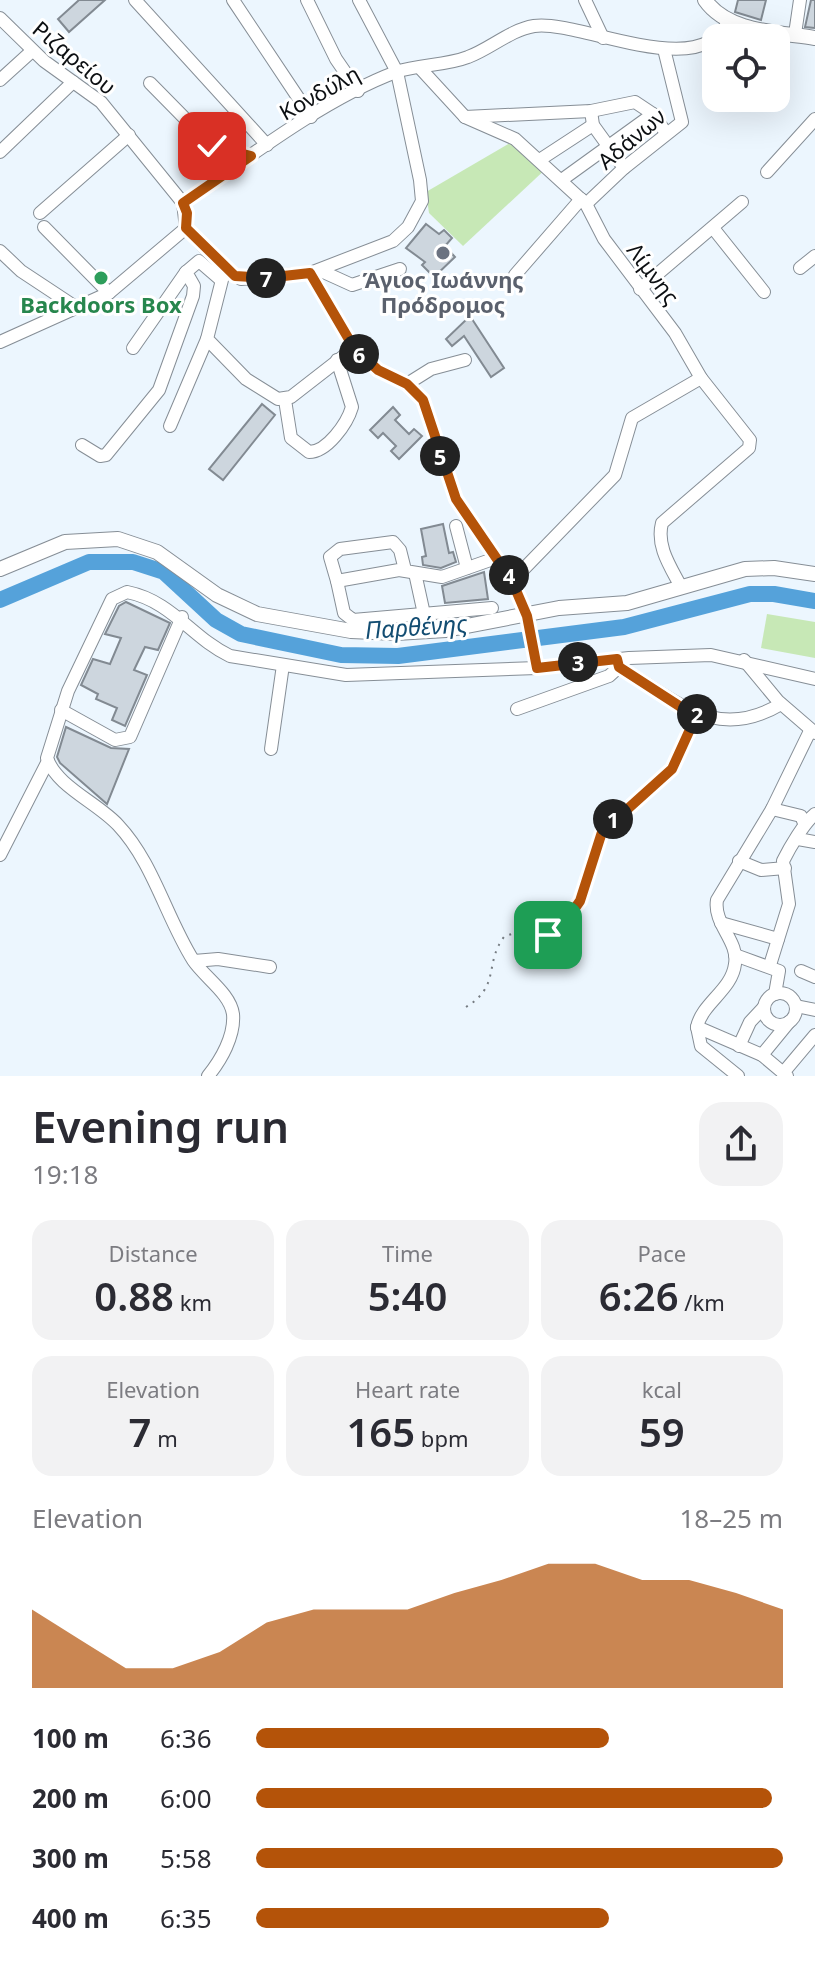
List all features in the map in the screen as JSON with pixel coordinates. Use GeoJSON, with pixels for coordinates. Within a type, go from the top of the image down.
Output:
{"type":"FeatureCollection","features":[{"type":"Feature","properties":{"kind":"main road"},"geometry":{"type":"LineString","coordinates":[[705,0],[728,21],[740,24]]}},
{"type":"Feature","properties":{"kind":"main road"},"geometry":{"type":"LineString","coordinates":[[790,33],[815,38]]}},
{"type":"Feature","properties":{"kind":"main road"},"geometry":{"type":"LineString","coordinates":[[0,569],[65,542],[90,538],[118,539],[157,552],[229,602],[286,622],[351,631],[422,633],[528,622],[559,608],[627,603],[745,569],[774,568],[815,574]]}},
{"type":"Feature","properties":{"kind":"street"},"geometry":{"type":"LineString","coordinates":[[135,0],[267,145]]}},
{"type":"Feature","properties":{"kind":"street"},"geometry":{"type":"LineString","coordinates":[[233,0],[311,117]]}},
{"type":"Feature","properties":{"kind":"street"},"geometry":{"type":"LineString","coordinates":[[307,0],[336,59],[358,91]]}},
{"type":"Feature","properties":{"kind":"street"},"geometry":{"type":"LineString","coordinates":[[133,348],[186,272],[199,261],[223,274],[241,279],[314,271],[393,241],[403,233],[419,209],[420,180],[397,72],[359,0]]}},
{"type":"Feature","properties":{"kind":"street"},"geometry":{"type":"LineString","coordinates":[[585,0],[603,38]]}},
{"type":"Feature","properties":{"kind":"street"},"geometry":{"type":"LineString","coordinates":[[795,34],[800,0]]}},
{"type":"Feature","properties":{"kind":"street","name":"Ριζαρείου"},"geometry":{"type":"LineString","coordinates":[[0,18],[32,51],[93,95],[183,203]]}},
{"type":"Feature","properties":{"kind":"street","name":"Κονδύλη"},"geometry":{"type":"LineString","coordinates":[[183,203],[267,145],[358,91],[397,72],[476,54],[531,26],[664,49]]}},
{"type":"Feature","properties":{"kind":"street"},"geometry":{"type":"LineString","coordinates":[[664,49],[702,42]]}},
{"type":"Feature","properties":{"kind":"street","name":"Αδάνων"},"geometry":{"type":"LineString","coordinates":[[515,275],[584,201],[683,120],[664,49]]}},
{"type":"Feature","properties":{"kind":"street"},"geometry":{"type":"LineString","coordinates":[[0,80],[32,51]]}},
{"type":"Feature","properties":{"kind":"street","name":"Λίμνης"},"geometry":{"type":"LineString","coordinates":[[420,68],[465,117],[515,139],[541,159],[584,201],[604,239],[675,333],[701,378],[744,431],[751,445],[662,523],[660,536],[665,557],[681,587]]}},
{"type":"Feature","properties":{"kind":"street"},"geometry":{"type":"LineString","coordinates":[[0,152],[73,82]]}},
{"type":"Feature","properties":{"kind":"street"},"geometry":{"type":"LineString","coordinates":[[150,83],[212,146],[251,156]]}},
{"type":"Feature","properties":{"kind":"street"},"geometry":{"type":"LineString","coordinates":[[465,117],[591,111],[635,102],[653,114],[666,133]]}},
{"type":"Feature","properties":{"kind":"street"},"geometry":{"type":"LineString","coordinates":[[591,111],[593,125],[624,168]]}},
{"type":"Feature","properties":{"kind":"street"},"geometry":{"type":"LineString","coordinates":[[563,179],[653,114]]}},
{"type":"Feature","properties":{"kind":"street"},"geometry":{"type":"LineString","coordinates":[[767,172],[815,119]]}},
{"type":"Feature","properties":{"kind":"street"},"geometry":{"type":"LineString","coordinates":[[541,159],[593,125]]}},
{"type":"Feature","properties":{"kind":"street"},"geometry":{"type":"LineString","coordinates":[[109,293],[42,220],[129,135]]}},
{"type":"Feature","properties":{"kind":"street"},"geometry":{"type":"LineString","coordinates":[[640,289],[742,202]]}},
{"type":"Feature","properties":{"kind":"street"},"geometry":{"type":"LineString","coordinates":[[183,203],[187,213],[186,228],[223,274]]}},
{"type":"Feature","properties":{"kind":"street"},"geometry":{"type":"LineString","coordinates":[[0,342],[109,293],[186,228]]}},
{"type":"Feature","properties":{"kind":"street"},"geometry":{"type":"LineString","coordinates":[[713,228],[764,292]]}},
{"type":"Feature","properties":{"kind":"street"},"geometry":{"type":"LineString","coordinates":[[0,251],[21,271],[77,308]]}},
{"type":"Feature","properties":{"kind":"street"},"geometry":{"type":"LineString","coordinates":[[800,268],[815,256]]}},
{"type":"Feature","properties":{"kind":"street"},"geometry":{"type":"LineString","coordinates":[[314,271],[352,285],[400,269]]}},
{"type":"Feature","properties":{"kind":"street"},"geometry":{"type":"LineString","coordinates":[[314,271],[354,348],[378,370],[407,384],[429,411],[456,499],[512,581],[528,622],[536,661]]}},
{"type":"Feature","properties":{"kind":"street"},"geometry":{"type":"LineString","coordinates":[[82,445],[100,456],[106,455],[159,390],[193,296],[194,286],[186,272]]}},
{"type":"Feature","properties":{"kind":"street"},"geometry":{"type":"LineString","coordinates":[[170,426],[207,339],[223,274]]}},
{"type":"Feature","properties":{"kind":"street"},"geometry":{"type":"LineString","coordinates":[[207,339],[246,379],[278,399],[285,400],[354,348]]}},
{"type":"Feature","properties":{"kind":"street"},"geometry":{"type":"LineString","coordinates":[[285,400],[291,438],[309,452],[320,450],[344,425],[352,407],[337,360]]}},
{"type":"Feature","properties":{"kind":"street"},"geometry":{"type":"LineString","coordinates":[[407,384],[431,369],[465,360]]}},
{"type":"Feature","properties":{"kind":"street"},"geometry":{"type":"LineString","coordinates":[[512,581],[615,475],[632,418],[701,378]]}},
{"type":"Feature","properties":{"kind":"street"},"geometry":{"type":"LineString","coordinates":[[456,526],[467,568]]}},
{"type":"Feature","properties":{"kind":"street"},"geometry":{"type":"LineString","coordinates":[[424,614],[410,572],[393,542],[340,549],[330,557],[344,613],[353,620],[424,614],[492,608]]}},
{"type":"Feature","properties":{"kind":"street"},"geometry":{"type":"LineString","coordinates":[[337,581],[410,572],[442,577],[496,558]]}},
{"type":"Feature","properties":{"kind":"street"},"geometry":{"type":"LineString","coordinates":[[0,855],[48,761],[48,748],[61,710],[97,627],[118,595],[127,592],[145,597],[182,617],[213,648],[230,656],[346,675],[536,661],[618,663],[711,655],[744,660],[815,679]]}},
{"type":"Feature","properties":{"kind":"street"},"geometry":{"type":"LineString","coordinates":[[61,710],[115,740],[130,737],[182,617]]}},
{"type":"Feature","properties":{"kind":"street"},"geometry":{"type":"LineString","coordinates":[[738,1076],[701,1046],[697,1027],[700,1016],[735,969],[735,955],[721,923],[717,900],[772,809],[787,773],[813,732],[781,704],[744,660]]}},
{"type":"Feature","properties":{"kind":"street"},"geometry":{"type":"LineString","coordinates":[[517,709],[609,676],[618,663]]}},
{"type":"Feature","properties":{"kind":"street"},"geometry":{"type":"LineString","coordinates":[[618,663],[687,711],[697,714],[753,718],[781,704]]}},
{"type":"Feature","properties":{"kind":"street"},"geometry":{"type":"LineString","coordinates":[[271,749],[283,665]]}},
{"type":"Feature","properties":{"kind":"street"},"geometry":{"type":"LineString","coordinates":[[801,752],[815,755]]}},
{"type":"Feature","properties":{"kind":"street"},"geometry":{"type":"LineString","coordinates":[[48,761],[57,774],[117,823],[131,841],[194,961],[228,1002],[233,1013],[224,1052],[208,1076]]}},
{"type":"Feature","properties":{"kind":"street"},"geometry":{"type":"LineString","coordinates":[[772,809],[801,816],[804,823]]}},
{"type":"Feature","properties":{"kind":"street"},"geometry":{"type":"LineString","coordinates":[[770,965],[789,904],[785,856],[798,839],[804,823],[815,814]]}},
{"type":"Feature","properties":{"kind":"street"},"geometry":{"type":"LineString","coordinates":[[798,839],[815,842]]}},
{"type":"Feature","properties":{"kind":"street"},"geometry":{"type":"LineString","coordinates":[[739,861],[761,870],[785,868]]}},
{"type":"Feature","properties":{"kind":"street"},"geometry":{"type":"LineString","coordinates":[[721,923],[778,939]]}},
{"type":"Feature","properties":{"kind":"street"},"geometry":{"type":"LineString","coordinates":[[735,955],[770,965],[779,971],[775,994],[750,1022],[739,1046]]}},
{"type":"Feature","properties":{"kind":"street"},"geometry":{"type":"LineString","coordinates":[[194,961],[218,959],[270,967]]}},
{"type":"Feature","properties":{"kind":"street"},"geometry":{"type":"LineString","coordinates":[[801,971],[815,977]]}},
{"type":"Feature","properties":{"kind":"street"},"geometry":{"type":"LineString","coordinates":[[775,994],[788,995],[796,1006],[815,1010]]}},
{"type":"Feature","properties":{"kind":"street"},"geometry":{"type":"LineString","coordinates":[[762,1055],[789,1022],[796,1006]]}},
{"type":"Feature","properties":{"kind":"street"},"geometry":{"type":"LineString","coordinates":[[764,1007],[772,1023],[789,1022]]}},
{"type":"Feature","properties":{"kind":"street"},"geometry":{"type":"LineString","coordinates":[[697,1027],[762,1055],[785,1074],[815,1035]]}},
{"type":"Feature","properties":{"kind":"path"},"geometry":{"type":"LineString","coordinates":[[466,1007],[490,984],[504,937],[525,930],[548,935],[554,933],[572,914],[586,887],[602,832],[672,769],[697,714]]}},
{"type":"Feature","properties":{"kind":"green space"},"geometry":{"type":"Polygon","coordinates":[[[510,143],[549,166],[463,246],[429,213],[426,192],[510,143]]]}},
{"type":"Feature","properties":{"kind":"green space"},"geometry":{"type":"Polygon","coordinates":[[[767,614],[815,622],[815,658],[761,648],[767,614]]]}},
{"type":"Feature","properties":{"kind":"building"},"geometry":{"type":"Polygon","coordinates":[[[79,0],[105,0],[69,32],[58,19],[79,0]]]}},
{"type":"Feature","properties":{"kind":"building"},"geometry":{"type":"Polygon","coordinates":[[[738,0],[766,0],[761,20],[735,12],[738,0]]]}},
{"type":"Feature","properties":{"kind":"building"},"geometry":{"type":"Polygon","coordinates":[[[811,0],[815,0],[815,28],[805,27],[811,0]]]}},
{"type":"Feature","properties":{"kind":"building","name":"Άγιος Ιωάννης Πρόδρομος"},"geometry":{"type":"Polygon","coordinates":[[[426,224],[439,234],[444,230],[452,238],[445,246],[455,257],[434,277],[422,265],[425,262],[406,248],[426,224]]]}},
{"type":"Feature","properties":{"kind":"building"},"geometry":{"type":"Polygon","coordinates":[[[470,316],[504,368],[491,377],[464,336],[452,346],[446,339],[470,316]]]}},
{"type":"Feature","properties":{"kind":"building"},"geometry":{"type":"Polygon","coordinates":[[[262,404],[275,415],[223,480],[209,469],[262,404]]]}},
{"type":"Feature","properties":{"kind":"building"},"geometry":{"type":"Polygon","coordinates":[[[393,407],[400,415],[395,420],[409,434],[414,429],[422,436],[399,459],[391,451],[396,446],[383,433],[378,438],[370,430],[393,407]]]}},
{"type":"Feature","properties":{"kind":"building"},"geometry":{"type":"Polygon","coordinates":[[[443,524],[449,553],[453,552],[456,562],[441,568],[423,565],[422,557],[426,556],[421,529],[443,524]]]}},
{"type":"Feature","properties":{"kind":"building"},"geometry":{"type":"Polygon","coordinates":[[[484,572],[488,599],[445,603],[442,586],[484,572]]]}},
{"type":"Feature","properties":{"kind":"building"},"geometry":{"type":"Polygon","coordinates":[[[126,602],[170,623],[158,650],[145,647],[134,670],[147,675],[125,726],[112,720],[117,708],[96,699],[98,694],[81,685],[93,659],[110,664],[121,638],[105,634],[119,606],[126,602]]]}},
{"type":"Feature","properties":{"kind":"building"},"geometry":{"type":"Polygon","coordinates":[[[66,727],[111,748],[129,749],[107,804],[60,763],[57,757],[66,727]]]}},
{"type":"Feature","properties":{"kind":"waterway","name":"Παρθένης"},"geometry":{"type":"LineString","coordinates":[[0,600],[89,562],[133,562],[164,572],[216,620],[241,634],[341,655],[398,656],[624,627],[750,594],[774,594],[815,601]]}},
{"type":"Feature","properties":{"kind":"place","name":"Άγιος Ιωάννης Πρόδρομος"},"geometry":{"type":"Point","coordinates":[443,253]}},
{"type":"Feature","properties":{"kind":"place","name":"Backdoors Box"},"geometry":{"type":"Point","coordinates":[101,278]}},
{"type":"Feature","properties":{"kind":"route"},"geometry":{"type":"LineString","coordinates":[[212,146],[251,156],[183,203],[187,213],[186,228],[227,271],[241,279],[310,273],[354,348],[378,370],[407,384],[423,400],[456,499],[512,581],[527,616],[537,668],[617,659],[619,667],[670,701],[697,714],[672,769],[606,825],[580,901],[563,925],[548,935]]}}]}
